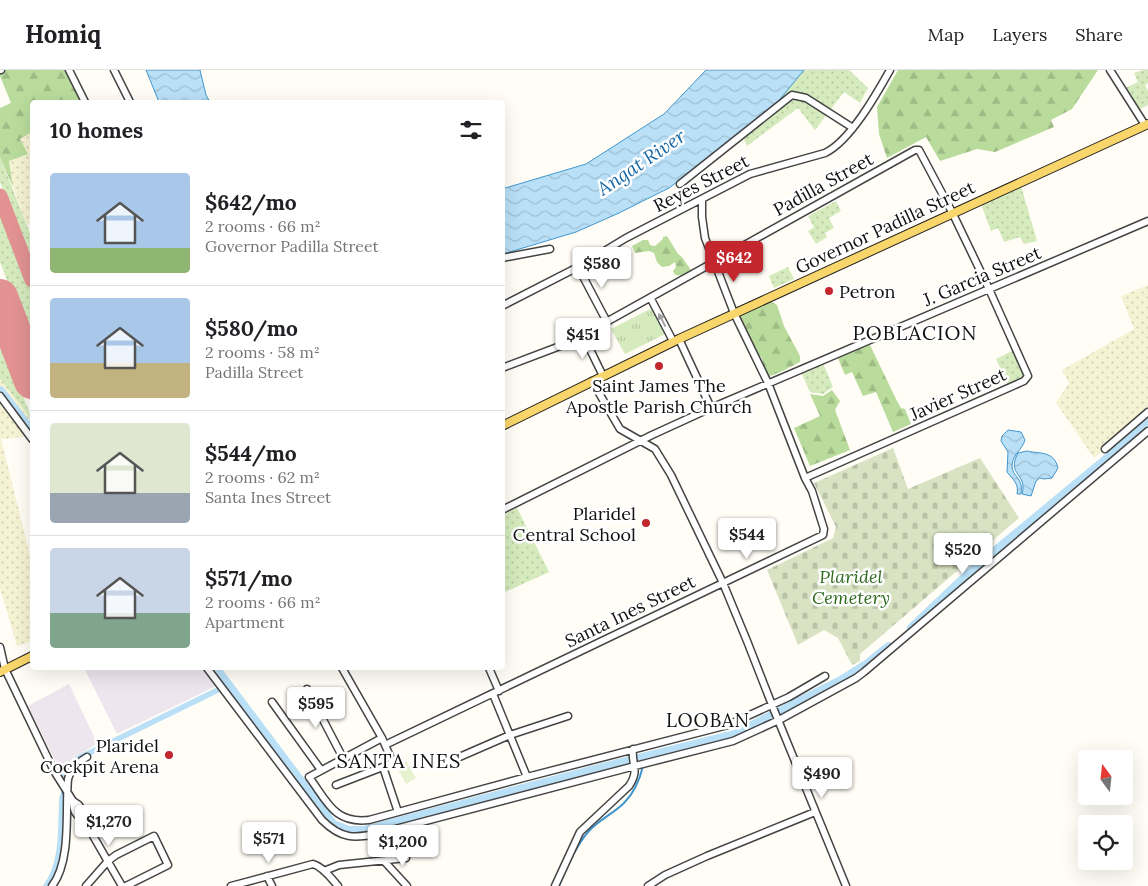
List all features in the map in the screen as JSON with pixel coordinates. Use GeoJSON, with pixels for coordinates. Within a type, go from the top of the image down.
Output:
{"type":"FeatureCollection","features":[{"type":"Feature","properties":{"kind":"main road","name":"Governor Padilla Street"},"geometry":{"type":"LineString","coordinates":[[505,425],[676,340],[952,212],[1146,125]]}},
{"type":"Feature","properties":{"kind":"main road"},"geometry":{"type":"LineString","coordinates":[[2,670],[30,657]]}},
{"type":"Feature","properties":{"kind":"street"},"geometry":{"type":"LineString","coordinates":[[69,70],[84,100]]}},
{"type":"Feature","properties":{"kind":"street"},"geometry":{"type":"LineString","coordinates":[[114,70],[129,100]]}},
{"type":"Feature","properties":{"kind":"street","name":"Reyes Street"},"geometry":{"type":"LineString","coordinates":[[505,304],[578,267],[626,238],[756,172],[834,149],[853,128],[890,70]]}},
{"type":"Feature","properties":{"kind":"street"},"geometry":{"type":"LineString","coordinates":[[1110,70],[1146,125]]}},
{"type":"Feature","properties":{"kind":"street"},"geometry":{"type":"LineString","coordinates":[[680,184],[792,95],[806,98],[853,128]]}},
{"type":"Feature","properties":{"kind":"street","name":"Padilla Street"},"geometry":{"type":"LineString","coordinates":[[505,367],[568,343],[651,299],[915,150],[919,150]]}},
{"type":"Feature","properties":{"kind":"street","name":"Javier Street"},"geometry":{"type":"LineString","coordinates":[[806,478],[1024,381],[1028,376],[952,212],[919,150]]}},
{"type":"Feature","properties":{"kind":"street","name":"Santa Ines Street"},"geometry":{"type":"LineString","coordinates":[[322,770],[344,758],[496,692],[823,535],[824,529],[812,491],[768,384],[734,313],[705,238],[702,200]]}},
{"type":"Feature","properties":{"kind":"street","name":"J. Garcia Street"},"geometry":{"type":"LineString","coordinates":[[505,509],[652,435],[711,408],[1148,221]]}},
{"type":"Feature","properties":{"kind":"street"},"geometry":{"type":"LineString","coordinates":[[505,257],[550,249]]}},
{"type":"Feature","properties":{"kind":"street"},"geometry":{"type":"LineString","coordinates":[[578,267],[607,322]]}},
{"type":"Feature","properties":{"kind":"street"},"geometry":{"type":"LineString","coordinates":[[651,299],[676,340],[711,408]]}},
{"type":"Feature","properties":{"kind":"street"},"geometry":{"type":"LineString","coordinates":[[583,335],[602,376]]}},
{"type":"Feature","properties":{"kind":"street"},"geometry":{"type":"LineString","coordinates":[[592,382],[620,429],[655,449]]}},
{"type":"Feature","properties":{"kind":"street"},"geometry":{"type":"LineString","coordinates":[[0,396],[30,436]]}},
{"type":"Feature","properties":{"kind":"street"},"geometry":{"type":"LineString","coordinates":[[1105,449],[1148,412]]}},
{"type":"Feature","properties":{"kind":"street"},"geometry":{"type":"LineString","coordinates":[[209,670],[322,820],[339,834],[352,837],[380,833],[639,763],[733,741],[778,720],[864,672],[1148,431]]}},
{"type":"Feature","properties":{"kind":"street"},"geometry":{"type":"LineString","coordinates":[[652,435],[655,449],[671,475],[747,641],[846,886]]}},
{"type":"Feature","properties":{"kind":"street"},"geometry":{"type":"LineString","coordinates":[[0,647],[2,670],[54,770],[72,801],[79,805],[84,813],[84,820],[108,861],[124,886],[168,865],[154,836],[116,855],[108,861],[86,886]]}},
{"type":"Feature","properties":{"kind":"street"},"geometry":{"type":"LineString","coordinates":[[336,785],[393,763],[384,741],[343,670]]}},
{"type":"Feature","properties":{"kind":"street"},"geometry":{"type":"LineString","coordinates":[[490,670],[510,735],[527,776]]}},
{"type":"Feature","properties":{"kind":"street"},"geometry":{"type":"LineString","coordinates":[[272,702],[322,770],[309,777],[338,815],[348,820],[357,821],[398,812],[527,776],[632,751],[728,725],[773,708],[825,676]]}},
{"type":"Feature","properties":{"kind":"street"},"geometry":{"type":"LineString","coordinates":[[307,689],[344,758]]}},
{"type":"Feature","properties":{"kind":"street"},"geometry":{"type":"LineString","coordinates":[[448,762],[510,735],[568,716]]}},
{"type":"Feature","properties":{"kind":"street"},"geometry":{"type":"LineString","coordinates":[[555,886],[580,832],[634,780],[639,763],[632,751]]}},
{"type":"Feature","properties":{"kind":"street"},"geometry":{"type":"LineString","coordinates":[[52,886],[57,880],[61,869],[65,844],[68,779],[71,769],[76,763],[87,757]]}},
{"type":"Feature","properties":{"kind":"street"},"geometry":{"type":"LineString","coordinates":[[383,767],[398,812]]}},
{"type":"Feature","properties":{"kind":"street"},"geometry":{"type":"LineString","coordinates":[[648,886],[664,874],[815,812]]}},
{"type":"Feature","properties":{"kind":"street"},"geometry":{"type":"LineString","coordinates":[[324,871],[339,865],[406,858]]}},
{"type":"Feature","properties":{"kind":"street"},"geometry":{"type":"LineString","coordinates":[[384,861],[407,886]]}},
{"type":"Feature","properties":{"kind":"street"},"geometry":{"type":"LineString","coordinates":[[231,886],[312,864],[324,871],[338,886]]}},
{"type":"Feature","properties":{"kind":"street"},"geometry":{"type":"LineString","coordinates":[[267,876],[272,886]]}},
{"type":"Feature","properties":{"kind":"shaded area"},"geometry":{"type":"Polygon","coordinates":[[[30,133],[30,224],[27,225],[13,187],[9,161],[28,154],[20,139],[30,133]]]}},
{"type":"Feature","properties":{"kind":"shaded area"},"geometry":{"type":"Polygon","coordinates":[[[1148,285],[1148,415],[1094,458],[1056,403],[1069,383],[1062,370],[1134,329],[1121,296],[1148,285]]]}},
{"type":"Feature","properties":{"kind":"shaded area"},"geometry":{"type":"Polygon","coordinates":[[[0,379],[30,417],[30,436],[1,439],[30,555],[30,642],[17,646],[0,588],[0,379]]]}},
{"type":"Feature","properties":{"kind":"shaded area"},"geometry":{"type":"Polygon","coordinates":[[[85,670],[204,670],[216,686],[117,734],[85,670]]]}},
{"type":"Feature","properties":{"kind":"shaded area"},"geometry":{"type":"Polygon","coordinates":[[[69,684],[97,743],[71,761],[62,774],[28,706],[69,684]]]}},
{"type":"Feature","properties":{"kind":"green space"},"geometry":{"type":"Polygon","coordinates":[[[0,70],[65,70],[81,100],[30,100],[30,133],[20,139],[28,154],[9,161],[13,187],[0,157],[0,108],[11,103],[0,76],[0,70]]]}},
{"type":"Feature","properties":{"kind":"green space"},"geometry":{"type":"Polygon","coordinates":[[[804,70],[849,70],[868,88],[860,103],[844,92],[815,130],[798,108],[747,146],[741,133],[804,70]]]}},
{"type":"Feature","properties":{"kind":"green space"},"geometry":{"type":"Polygon","coordinates":[[[898,70],[1098,70],[1072,109],[1051,120],[1054,127],[995,152],[977,149],[940,161],[926,137],[887,158],[879,134],[877,107],[898,70]]]}},
{"type":"Feature","properties":{"kind":"green space"},"geometry":{"type":"Polygon","coordinates":[[[1148,70],[1148,83],[1145,85],[1148,91],[1148,105],[1138,110],[1125,88],[1138,82],[1134,73],[1148,70]]]}},
{"type":"Feature","properties":{"kind":"green space"},"geometry":{"type":"Polygon","coordinates":[[[0,157],[30,233],[30,262],[0,182],[0,157]]]}},
{"type":"Feature","properties":{"kind":"green space"},"geometry":{"type":"Polygon","coordinates":[[[1021,186],[1037,241],[1024,244],[1020,237],[1004,242],[998,228],[991,231],[981,204],[1021,186]]]}},
{"type":"Feature","properties":{"kind":"green space"},"geometry":{"type":"Polygon","coordinates":[[[836,201],[841,211],[829,218],[834,228],[825,233],[827,237],[816,244],[808,231],[814,227],[808,216],[836,201]]]}},
{"type":"Feature","properties":{"kind":"green space"},"geometry":{"type":"Polygon","coordinates":[[[0,207],[30,286],[30,341],[0,262],[0,207]]]}},
{"type":"Feature","properties":{"kind":"green space"},"geometry":{"type":"Polygon","coordinates":[[[667,236],[691,270],[686,274],[675,275],[673,271],[676,267],[675,262],[669,266],[662,267],[657,262],[654,253],[649,251],[635,253],[632,246],[643,240],[648,240],[650,245],[655,246],[663,237],[667,236]]]}},
{"type":"Feature","properties":{"kind":"green space"},"geometry":{"type":"Polygon","coordinates":[[[788,267],[794,279],[774,288],[769,276],[788,267]]]}},
{"type":"Feature","properties":{"kind":"green space"},"geometry":{"type":"Polygon","coordinates":[[[770,301],[777,305],[784,326],[800,356],[800,362],[770,376],[765,371],[762,358],[755,351],[747,330],[741,325],[738,318],[745,311],[770,301]]]}},
{"type":"Feature","properties":{"kind":"green space"},"geometry":{"type":"Polygon","coordinates":[[[654,307],[667,333],[625,354],[611,329],[654,307]]]}},
{"type":"Feature","properties":{"kind":"green space"},"geometry":{"type":"Polygon","coordinates":[[[0,334],[30,417],[0,379],[0,334]]]}},
{"type":"Feature","properties":{"kind":"green space"},"geometry":{"type":"Polygon","coordinates":[[[869,343],[897,401],[901,408],[905,409],[911,424],[893,432],[876,392],[863,396],[852,372],[845,375],[837,356],[869,343]]]}},
{"type":"Feature","properties":{"kind":"green space"},"geometry":{"type":"Polygon","coordinates":[[[1014,350],[1025,374],[1007,384],[996,359],[1014,350]]]}},
{"type":"Feature","properties":{"kind":"green space"},"geometry":{"type":"Polygon","coordinates":[[[823,363],[833,387],[823,394],[810,392],[801,372],[823,363]]]}},
{"type":"Feature","properties":{"kind":"green space"},"geometry":{"type":"Polygon","coordinates":[[[832,390],[840,401],[835,410],[850,450],[810,466],[794,428],[820,416],[810,394],[823,396],[832,390]]]}},
{"type":"Feature","properties":{"kind":"green space","name":"Plaridel Cemetery"},"geometry":{"type":"Polygon","coordinates":[[[893,448],[908,489],[980,458],[1019,518],[860,654],[860,661],[852,665],[838,638],[824,630],[798,645],[767,570],[833,538],[836,527],[814,483],[893,448]]]}},
{"type":"Feature","properties":{"kind":"green space"},"geometry":{"type":"Polygon","coordinates":[[[517,508],[549,572],[505,592],[505,514],[517,508]]]}},
{"type":"Feature","properties":{"kind":"green space"},"geometry":{"type":"Polygon","coordinates":[[[406,761],[416,778],[406,784],[396,766],[406,761]]]}},
{"type":"Feature","properties":{"kind":"water"},"geometry":{"type":"Polygon","coordinates":[[[146,70],[200,70],[209,100],[158,100],[146,70]]]}},
{"type":"Feature","properties":{"kind":"water","name":"Angat River"},"geometry":{"type":"Polygon","coordinates":[[[706,70],[804,70],[776,104],[756,122],[669,188],[576,232],[505,253],[505,188],[586,164],[664,114],[706,70]]]}},
{"type":"Feature","properties":{"kind":"water"},"geometry":{"type":"Polygon","coordinates":[[[1008,430],[1021,432],[1025,440],[1012,465],[1014,473],[1021,484],[1021,494],[1017,494],[1016,484],[1007,472],[1008,452],[1001,441],[1002,436],[1008,430]]]}},
{"type":"Feature","properties":{"kind":"water"},"geometry":{"type":"Polygon","coordinates":[[[1027,451],[1050,456],[1058,468],[1052,478],[1040,478],[1036,481],[1031,496],[1022,494],[1022,482],[1014,466],[1018,453],[1027,451]]]}},
{"type":"Feature","properties":{"kind":"waterway"},"geometry":{"type":"LineString","coordinates":[[0,391],[30,429]]}},
{"type":"Feature","properties":{"kind":"waterway"},"geometry":{"type":"LineString","coordinates":[[912,628],[973,570],[1124,445],[1148,422]]}},
{"type":"Feature","properties":{"kind":"waterway"},"geometry":{"type":"LineString","coordinates":[[217,670],[333,825],[348,831],[364,831],[734,735],[841,681],[868,664],[889,647]]}},
{"type":"Feature","properties":{"kind":"waterway"},"geometry":{"type":"LineString","coordinates":[[64,776],[69,766],[79,758],[228,685]]}},
{"type":"Feature","properties":{"kind":"waterway"},"geometry":{"type":"LineString","coordinates":[[559,886],[583,838],[596,824],[628,799],[636,786],[643,766]]}},
{"type":"Feature","properties":{"kind":"waterway"},"geometry":{"type":"LineString","coordinates":[[62,797],[63,788]]}},
{"type":"Feature","properties":{"kind":"waterway"},"geometry":{"type":"LineString","coordinates":[[46,886],[56,866],[58,855],[62,797]]}},
{"type":"Feature","properties":{"kind":"taxiway"},"geometry":{"type":"LineString","coordinates":[[0,196],[30,275]]}},
{"type":"Feature","properties":{"kind":"taxiway"},"geometry":{"type":"LineString","coordinates":[[24,359],[30,362]]}},
{"type":"Feature","properties":{"kind":"runway"},"geometry":{"type":"LineString","coordinates":[[0,297],[30,376]]}},
{"type":"Feature","properties":{"kind":"place","name":"Petron"},"geometry":{"type":"Point","coordinates":[829,291]}},
{"type":"Feature","properties":{"kind":"place","name":"Saint James The Apostle Parish Church"},"geometry":{"type":"Point","coordinates":[659,366]}},
{"type":"Feature","properties":{"kind":"place","name":"Plaridel Central School"},"geometry":{"type":"Point","coordinates":[646,523]}},
{"type":"Feature","properties":{"kind":"place","name":"Plaridel Cockpit Arena"},"geometry":{"type":"Point","coordinates":[169,755]}},
{"type":"Feature","properties":{"kind":"district","name":"POBLACION"},"geometry":{"type":"Point","coordinates":[915,332]}},
{"type":"Feature","properties":{"kind":"district","name":"LOOBAN"},"geometry":{"type":"Point","coordinates":[708,720]}},
{"type":"Feature","properties":{"kind":"district","name":"SANTA INES"},"geometry":{"type":"Point","coordinates":[399,760]}}]}
